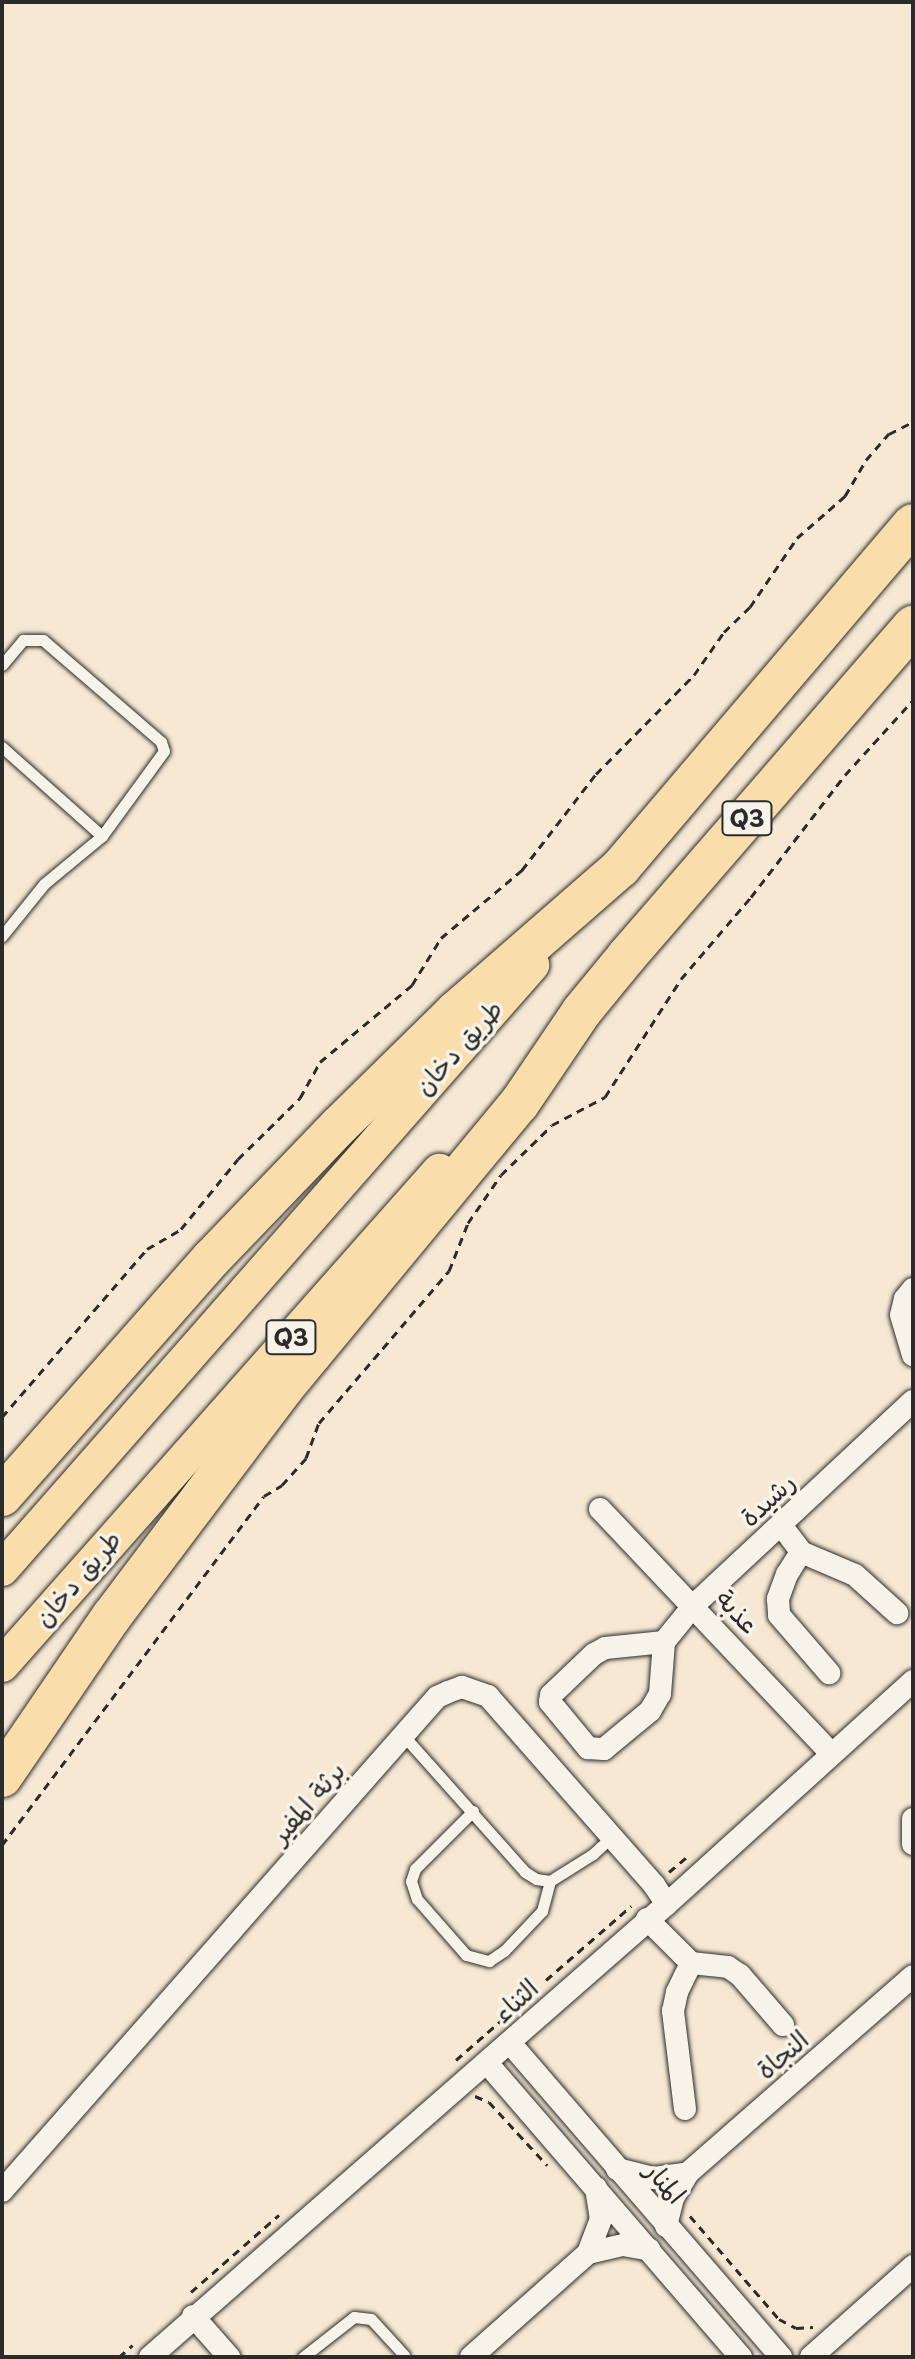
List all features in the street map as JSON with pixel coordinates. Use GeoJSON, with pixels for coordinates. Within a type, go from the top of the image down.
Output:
{"type":"FeatureCollection","features":[{"type":"Feature","properties":{"kind":"highway","name":"طريق دخان"},"geometry":{"type":"LineString","coordinates":[[621,867],[913,524]]}},
{"type":"Feature","properties":{"kind":"highway","name":"طريق دخان"},"geometry":{"type":"LineString","coordinates":[[582,1011],[913,626]]}},
{"type":"Feature","properties":{"kind":"highway"},"geometry":{"type":"LineString","coordinates":[[2,1496],[211,1259],[340,1125],[455,1012],[621,867]]}},
{"type":"Feature","properties":{"kind":"highway"},"geometry":{"type":"LineString","coordinates":[[2,1777],[112,1616],[282,1390],[519,1104],[582,1011]]}},
{"type":"Feature","properties":{"kind":"main road","name":"طريق دخان"},"geometry":{"type":"LineString","coordinates":[[2,1569],[437,1069],[621,867]]}},
{"type":"Feature","properties":{"kind":"main road","name":"طريق دخان"},"geometry":{"type":"LineString","coordinates":[[2,1665],[582,1011]]}},
{"type":"Feature","properties":{"kind":"main road"},"geometry":{"type":"LineString","coordinates":[[2,1517],[89,1414],[120,1362]]}},
{"type":"Feature","properties":{"kind":"street"},"geometry":{"type":"LineString","coordinates":[[913,1289],[905,1299],[901,1315],[913,1355]]}},
{"type":"Feature","properties":{"kind":"street","name":"رشيدة"},"geometry":{"type":"LineString","coordinates":[[664,1642],[694,1605],[913,1401]]}},
{"type":"Feature","properties":{"kind":"street","name":"عذبة"},"geometry":{"type":"LineString","coordinates":[[600,1509],[832,1754]]}},
{"type":"Feature","properties":{"kind":"street"},"geometry":{"type":"LineString","coordinates":[[781,1525],[801,1552],[855,1575],[897,1613]]}},
{"type":"Feature","properties":{"kind":"street"},"geometry":{"type":"LineString","coordinates":[[801,1552],[787,1574],[778,1599],[779,1615],[829,1673]]}},
{"type":"Feature","properties":{"kind":"street"},"geometry":{"type":"LineString","coordinates":[[664,1642],[660,1694],[650,1711],[604,1749],[588,1748],[550,1702],[551,1695],[594,1654],[605,1648],[664,1642]]}},
{"type":"Feature","properties":{"kind":"street","name":"الثناء"},"geometry":{"type":"LineString","coordinates":[[144,2349],[193,2316],[487,2063],[913,1681]]}},
{"type":"Feature","properties":{"kind":"street","name":"برثة المفير"},"geometry":{"type":"LineString","coordinates":[[2,2191],[437,1697],[462,1687],[476,1689],[488,1696],[612,1836],[667,1904]]}},
{"type":"Feature","properties":{"kind":"street"},"geometry":{"type":"LineString","coordinates":[[913,1819],[913,1844]]}},
{"type":"Feature","properties":{"kind":"street"},"geometry":{"type":"LineString","coordinates":[[647,1919],[691,1963],[709,1962],[740,1975],[783,2025]]}},
{"type":"Feature","properties":{"kind":"street"},"geometry":{"type":"LineString","coordinates":[[685,2109],[673,2011],[677,1992],[691,1963]]}},
{"type":"Feature","properties":{"kind":"street","name":"النجاة"},"geometry":{"type":"LineString","coordinates":[[666,2226],[673,2198],[688,2173],[913,1976]]}},
{"type":"Feature","properties":{"kind":"street","name":"المنار"},"geometry":{"type":"LineString","coordinates":[[510,2043],[781,2357]]}},
{"type":"Feature","properties":{"kind":"street"},"geometry":{"type":"LineString","coordinates":[[487,2063],[741,2357]]}},
{"type":"Feature","properties":{"kind":"street"},"geometry":{"type":"LineString","coordinates":[[617,2169],[654,2178],[688,2173]]}},
{"type":"Feature","properties":{"kind":"street"},"geometry":{"type":"LineString","coordinates":[[471,2357],[588,2253],[601,2219],[595,2187]]}},
{"type":"Feature","properties":{"kind":"street"},"geometry":{"type":"LineString","coordinates":[[588,2253],[623,2245],[650,2250]]}},
{"type":"Feature","properties":{"kind":"street"},"geometry":{"type":"LineString","coordinates":[[811,2357],[913,2266]]}},
{"type":"Feature","properties":{"kind":"street"},"geometry":{"type":"LineString","coordinates":[[193,2316],[229,2357]]}},
{"type":"Feature","properties":{"kind":"lane"},"geometry":{"type":"LineString","coordinates":[[2,665],[23,640],[43,640],[161,742],[164,751],[102,836],[44,884],[2,936]]}},
{"type":"Feature","properties":{"kind":"lane"},"geometry":{"type":"LineString","coordinates":[[2,747],[102,836]]}},
{"type":"Feature","properties":{"kind":"lane"},"geometry":{"type":"LineString","coordinates":[[403,1735],[525,1872],[550,1881]]}},
{"type":"Feature","properties":{"kind":"lane"},"geometry":{"type":"LineString","coordinates":[[473,1811],[415,1869],[411,1881],[417,1899],[466,1955],[489,1961],[504,1951],[542,1911],[550,1881],[593,1854],[612,1836]]}},
{"type":"Feature","properties":{"kind":"lane"},"geometry":{"type":"LineString","coordinates":[[303,2357],[354,2317],[371,2319],[404,2355]]}},
{"type":"Feature","properties":{"kind":"path"},"geometry":{"type":"LineString","coordinates":[[2,1417],[147,1249],[181,1229],[238,1159],[284,1116],[300,1098],[320,1062],[384,1012],[412,985],[441,938],[522,870],[596,774],[694,675],[724,632],[750,607],[797,538],[845,496],[866,460],[889,434],[913,422]]}},
{"type":"Feature","properties":{"kind":"path"},"geometry":{"type":"LineString","coordinates":[[2,1845],[264,1496],[282,1485],[306,1458],[319,1423],[449,1271],[468,1223],[501,1175],[552,1125],[605,1097],[681,979],[751,897],[845,775],[913,700]]}},
{"type":"Feature","properties":{"kind":"path"},"geometry":{"type":"LineString","coordinates":[[448,2066],[690,1854]]}},
{"type":"Feature","properties":{"kind":"path"},"geometry":{"type":"LineString","coordinates":[[465,2100],[474,2096],[489,2102],[552,2171]]}},
{"type":"Feature","properties":{"kind":"path"},"geometry":{"type":"LineString","coordinates":[[190,2293],[280,2214]]}},
{"type":"Feature","properties":{"kind":"path"},"geometry":{"type":"LineString","coordinates":[[119,2357],[144,2349]]}}]}
